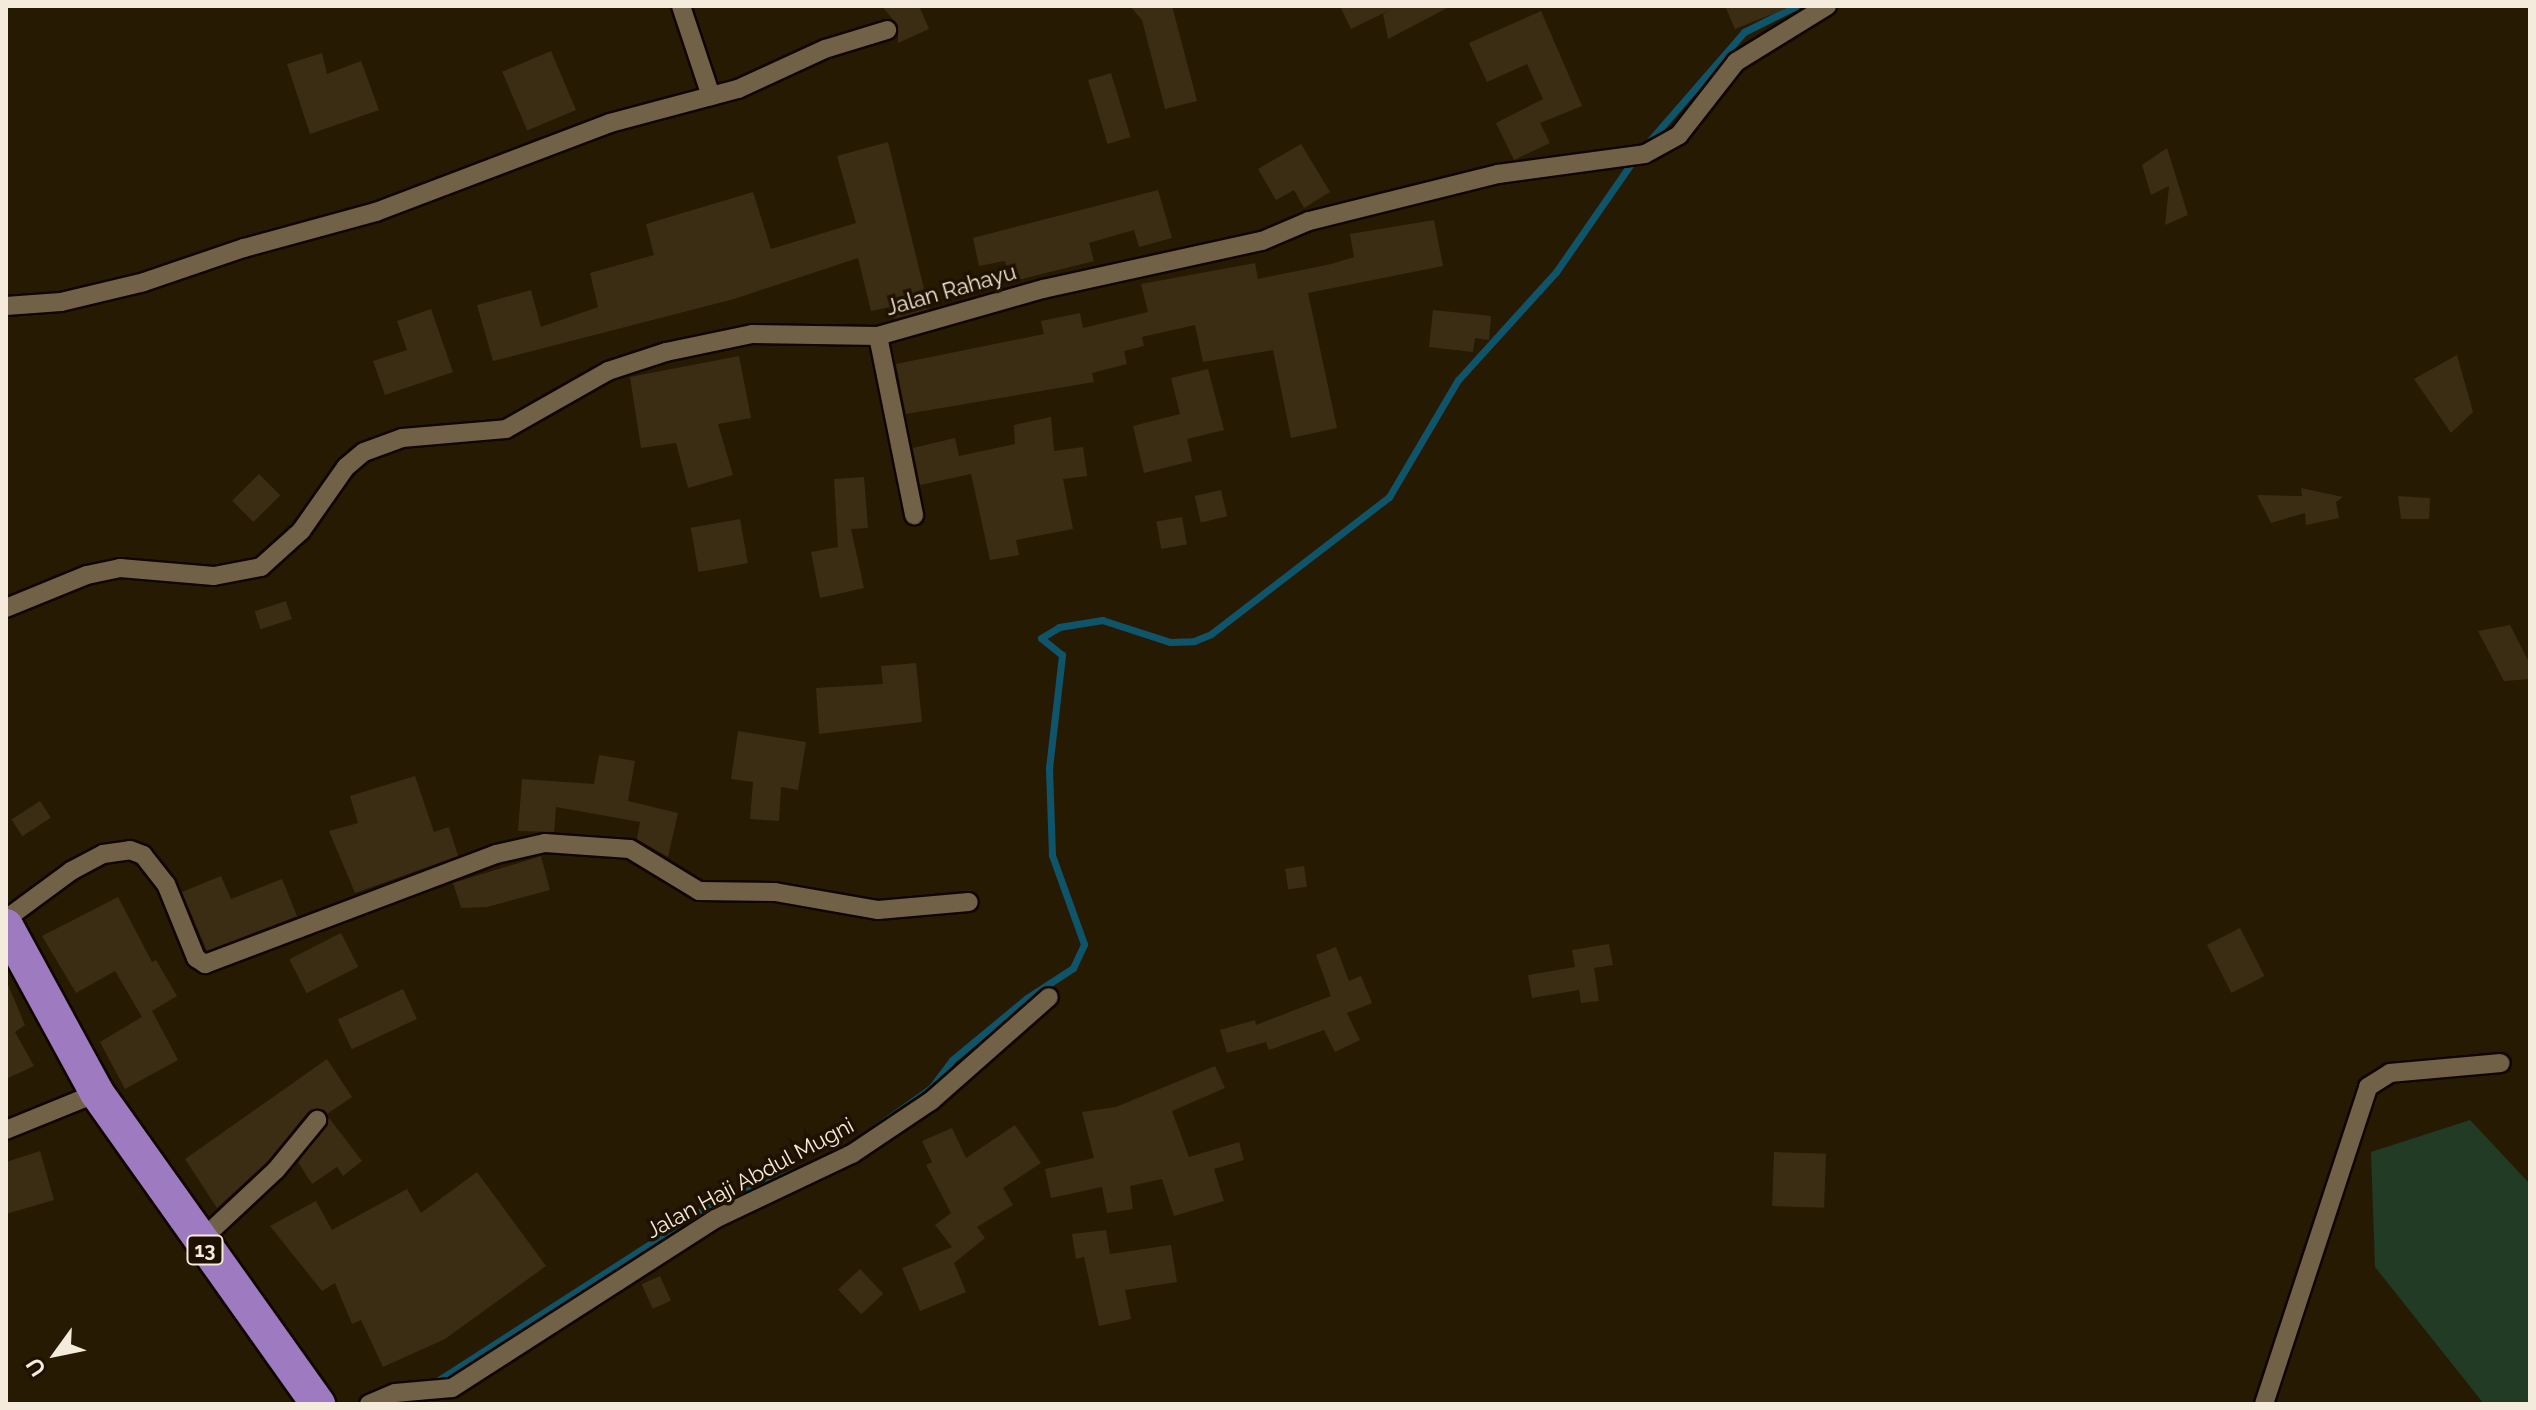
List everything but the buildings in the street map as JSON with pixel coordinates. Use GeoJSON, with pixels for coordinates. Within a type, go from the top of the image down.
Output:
{"type":"FeatureCollection","features":[{"type":"Feature","properties":{"kind":"highway","name":"13"},"geometry":{"type":"LineString","coordinates":[[6,926],[97,1093],[199,1242],[318,1404]]}},
{"type":"Feature","properties":{"kind":"street"},"geometry":{"type":"LineString","coordinates":[[681,6],[711,96]]}},
{"type":"Feature","properties":{"kind":"street","name":"Jalan Rahayu"},"geometry":{"type":"LineString","coordinates":[[6,608],[87,575],[120,568],[214,576],[261,567],[301,531],[346,467],[364,452],[402,438],[506,429],[608,371],[636,361],[752,334],[878,336],[1043,289],[1262,241],[1309,221],[1498,174],[1637,155],[1679,135],[1736,62],[1827,6]]}},
{"type":"Feature","properties":{"kind":"street"},"geometry":{"type":"LineString","coordinates":[[6,306],[61,302],[144,282],[244,248],[376,212],[610,123],[711,96],[887,30]]}},
{"type":"Feature","properties":{"kind":"street"},"geometry":{"type":"LineString","coordinates":[[878,336],[914,515]]}},
{"type":"Feature","properties":{"kind":"street"},"geometry":{"type":"LineString","coordinates":[[6,919],[71,871],[103,854],[130,850],[143,855],[166,884],[196,958],[215,963],[356,904],[496,854],[545,843],[630,849],[699,891],[775,892],[878,910],[969,902]]}},
{"type":"Feature","properties":{"kind":"street","name":"Jalan Haji Abdul Mugni"},"geometry":{"type":"LineString","coordinates":[[369,1404],[402,1392],[434,1393],[452,1388],[715,1219],[852,1154],[931,1101],[1049,997]]}},
{"type":"Feature","properties":{"kind":"street"},"geometry":{"type":"LineString","coordinates":[[2264,1404],[2368,1087],[2390,1073],[2501,1063]]}},
{"type":"Feature","properties":{"kind":"street"},"geometry":{"type":"LineString","coordinates":[[6,1130],[97,1093]]}},
{"type":"Feature","properties":{"kind":"street"},"geometry":{"type":"LineString","coordinates":[[199,1242],[276,1170],[317,1120]]}},
{"type":"Feature","properties":{"kind":"green space"},"geometry":{"type":"Polygon","coordinates":[[[2470,1120],[2530,1184],[2530,1404],[2484,1404],[2375,1267],[2371,1152],[2470,1120]]]}},
{"type":"Feature","properties":{"kind":"waterway"},"geometry":{"type":"LineString","coordinates":[[1645,146],[1744,32],[1796,6]]}},
{"type":"Feature","properties":{"kind":"waterway"},"geometry":{"type":"LineString","coordinates":[[859,1139],[931,1088],[952,1060],[1027,998],[1073,968],[1084,944],[1052,855],[1049,768],[1062,655],[1041,638],[1059,627],[1102,620],[1170,642],[1194,641],[1211,634],[1389,497],[1458,380],[1556,272],[1635,158]]}},
{"type":"Feature","properties":{"kind":"waterway"},"geometry":{"type":"LineString","coordinates":[[431,1385],[707,1207],[798,1170]]}}]}
